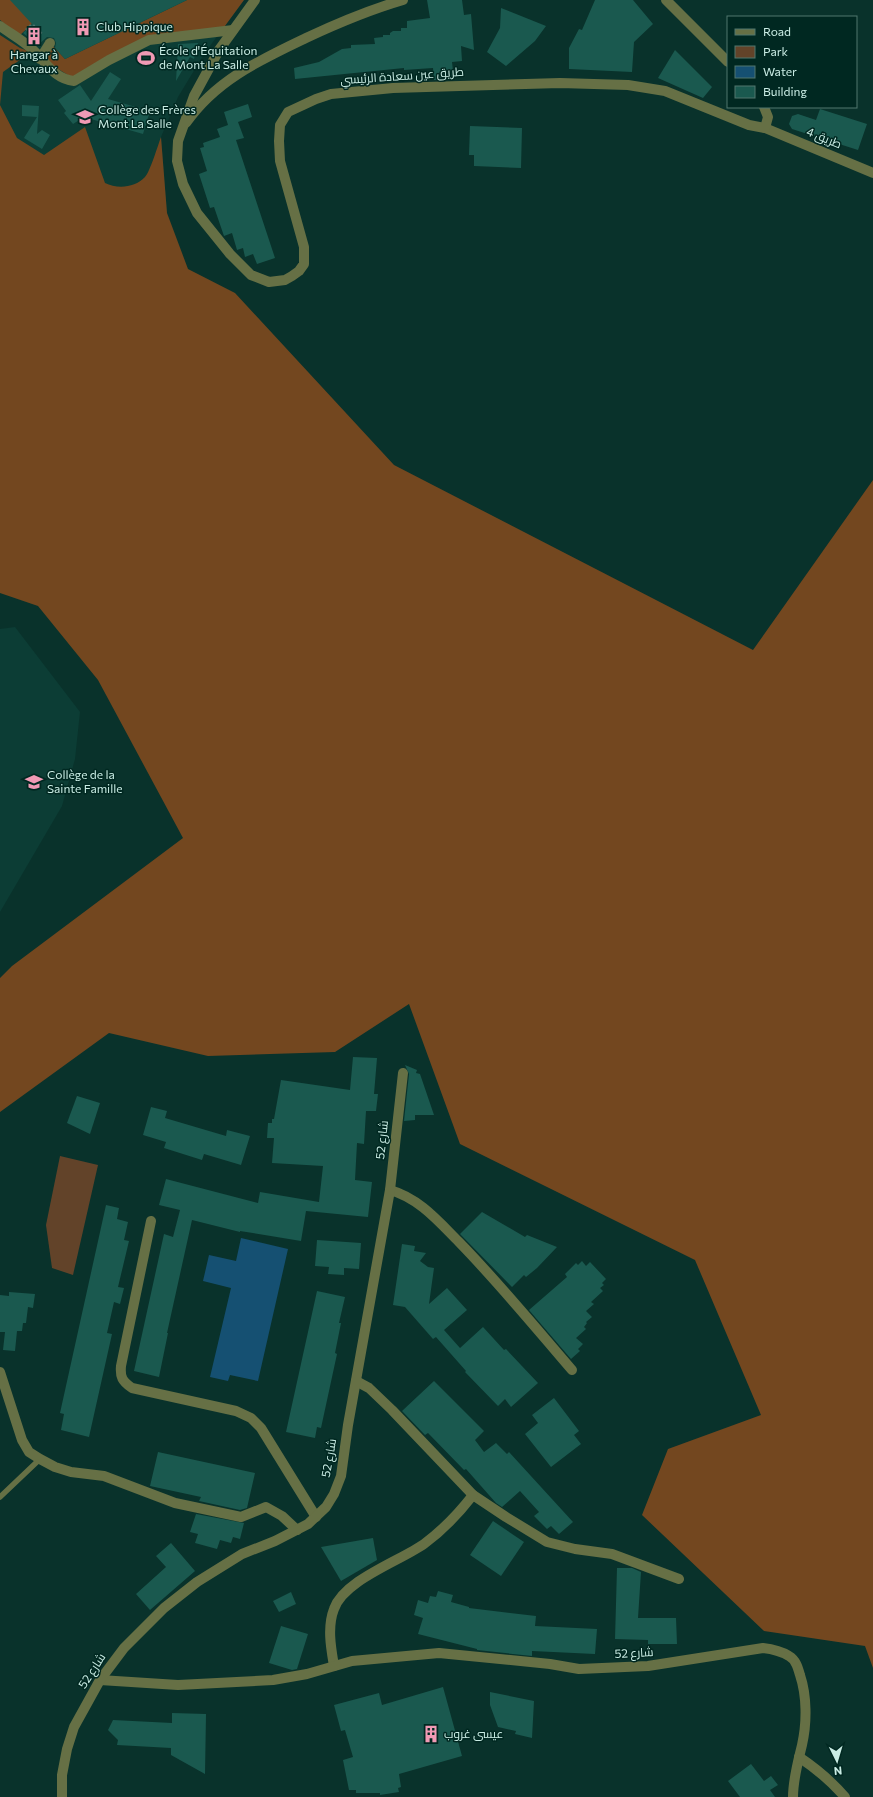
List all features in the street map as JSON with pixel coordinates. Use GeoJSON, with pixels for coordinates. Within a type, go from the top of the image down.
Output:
{"type":"FeatureCollection","features":[{"type":"Feature","properties":{"kind":"street","name":"طريق عين سعادة الرئيسي"},"geometry":{"type":"LineString","coordinates":[[255,0],[219,50],[194,96],[178,141],[177,161],[183,184],[198,213],[230,254],[251,275],[269,282],[285,280],[299,271],[304,264],[304,247],[280,161],[280,126],[288,112],[331,94],[393,88],[560,83],[628,85],[665,91],[749,125],[765,128]]}},
{"type":"Feature","properties":{"kind":"street"},"geometry":{"type":"LineString","coordinates":[[182,128],[203,102],[220,86],[258,61],[364,12],[403,0]]}},
{"type":"Feature","properties":{"kind":"street"},"geometry":{"type":"LineString","coordinates":[[666,0],[727,61]]}},
{"type":"Feature","properties":{"kind":"street"},"geometry":{"type":"LineString","coordinates":[[0,26],[33,50],[40,59],[60,77],[74,81],[109,60],[149,40],[222,30],[233,30]]}},
{"type":"Feature","properties":{"kind":"street"},"geometry":{"type":"LineString","coordinates":[[40,59],[48,40]]}},
{"type":"Feature","properties":{"kind":"street"},"geometry":{"type":"LineString","coordinates":[[764,108],[768,117],[765,128]]}},
{"type":"Feature","properties":{"kind":"street","name":"طريق 4"},"geometry":{"type":"LineString","coordinates":[[765,128],[873,173]]}},
{"type":"Feature","properties":{"kind":"street","name":"شارع 52"},"geometry":{"type":"LineString","coordinates":[[62,1797],[62,1775],[74,1726],[100,1680],[129,1643],[164,1608],[197,1582],[242,1554],[308,1524],[326,1507],[334,1494],[341,1476],[356,1381],[390,1190],[403,1073]]}},
{"type":"Feature","properties":{"kind":"street"},"geometry":{"type":"LineString","coordinates":[[390,1190],[412,1198],[434,1216],[487,1270],[572,1370]]}},
{"type":"Feature","properties":{"kind":"street"},"geometry":{"type":"LineString","coordinates":[[151,1221],[120,1376],[125,1383],[132,1388],[236,1411],[251,1418],[261,1428],[316,1517]]}},
{"type":"Feature","properties":{"kind":"street"},"geometry":{"type":"LineString","coordinates":[[0,1372],[22,1440],[29,1452],[55,1467],[71,1472],[104,1476],[175,1503],[240,1517],[266,1507],[282,1516],[297,1530]]}},
{"type":"Feature","properties":{"kind":"street"},"geometry":{"type":"LineString","coordinates":[[356,1381],[368,1388],[392,1410],[473,1495],[506,1517],[547,1542],[575,1550],[612,1554],[680,1579]]}},
{"type":"Feature","properties":{"kind":"street"},"geometry":{"type":"LineString","coordinates":[[334,1666],[330,1640],[331,1624],[334,1609],[342,1597],[372,1572],[423,1544],[457,1514],[473,1495]]}},
{"type":"Feature","properties":{"kind":"street","name":"شارع 52"},"geometry":{"type":"LineString","coordinates":[[100,1680],[178,1685],[273,1680],[307,1674],[352,1661],[439,1653],[550,1664],[579,1669],[641,1667],[763,1648],[775,1650],[790,1657],[796,1664],[802,1680],[805,1723],[793,1784],[794,1797]]}},
{"type":"Feature","properties":{"kind":"street"},"geometry":{"type":"LineString","coordinates":[[799,1757],[822,1774],[845,1797]]}},
{"type":"Feature","properties":{"kind":"lane"},"geometry":{"type":"LineString","coordinates":[[0,1497],[40,1459]]}},
{"type":"Feature","properties":{"kind":"path"},"geometry":{"type":"LineString","coordinates":[[24,32],[32,24],[48,40]]}},
{"type":"Feature","properties":{"kind":"shaded area","name":"Collège des Frères Mont La Salle"},"geometry":{"type":"Polygon","coordinates":[[[0,0],[244,0],[204,54],[178,97],[161,137],[167,213],[0,260],[0,0]]]}},
{"type":"Feature","properties":{"kind":"shaded area"},"geometry":{"type":"Polygon","coordinates":[[[0,0],[20,0],[32,24],[19,36],[0,20],[0,0]]]}},
{"type":"Feature","properties":{"kind":"shaded area"},"geometry":{"type":"Polygon","coordinates":[[[187,0],[244,0],[222,30],[150,38],[76,80],[42,59],[50,43],[65,59],[187,0]]]}},
{"type":"Feature","properties":{"kind":"shaded area"},"geometry":{"type":"Polygon","coordinates":[[[0,35],[20,48],[31,52],[3,72],[0,105],[0,35]]]}},
{"type":"Feature","properties":{"kind":"shaded area"},"geometry":{"type":"Polygon","coordinates":[[[0,105],[17,138],[44,155],[85,127],[105,183],[120,187],[141,181],[145,177],[161,137],[167,213],[188,269],[235,293],[394,465],[753,650],[873,480],[873,1668],[865,1646],[764,1631],[642,1515],[668,1449],[761,1415],[695,1260],[460,1144],[409,1004],[335,1052],[208,1056],[109,1033],[0,1112],[0,978],[12,966],[183,838],[98,680],[38,606],[0,593],[0,105]]]}},
{"type":"Feature","properties":{"kind":"shaded area","name":"Collège de la Sainte Famille"},"geometry":{"type":"Polygon","coordinates":[[[15,627],[80,712],[75,759],[62,806],[0,912],[0,629],[15,627]]]}},
{"type":"Feature","properties":{"kind":"green space"},"geometry":{"type":"Polygon","coordinates":[[[60,1156],[98,1165],[73,1275],[52,1268],[46,1225],[60,1156]]]}},
{"type":"Feature","properties":{"kind":"water"},"geometry":{"type":"Polygon","coordinates":[[[241,1238],[288,1249],[258,1381],[230,1375],[228,1381],[210,1377],[231,1288],[203,1281],[209,1255],[236,1261],[241,1238]]]}},
{"type":"Feature","properties":{"kind":"building","name":"Club Hippique"},"geometry":{"type":"Polygon","coordinates":[[[10,0],[187,0],[65,59],[55,48],[56,43],[54,38],[47,37],[38,45],[23,33],[32,24],[10,0]]]}},
{"type":"Feature","properties":{"kind":"building"},"geometry":{"type":"Polygon","coordinates":[[[427,0],[462,0],[464,15],[471,14],[474,50],[461,46],[462,61],[452,62],[454,80],[434,80],[433,68],[404,70],[404,68],[295,79],[294,68],[319,62],[342,49],[351,48],[351,45],[375,44],[374,38],[383,37],[383,35],[390,35],[393,31],[401,31],[401,28],[407,28],[407,21],[430,18],[427,0]]]}},
{"type":"Feature","properties":{"kind":"building"},"geometry":{"type":"Polygon","coordinates":[[[595,0],[633,0],[653,24],[634,42],[632,72],[569,69],[569,48],[579,29],[582,30],[595,0]]]}},
{"type":"Feature","properties":{"kind":"building"},"geometry":{"type":"Polygon","coordinates":[[[501,8],[546,26],[535,41],[506,66],[487,52],[500,28],[501,8]]]}},
{"type":"Feature","properties":{"kind":"building"},"geometry":{"type":"Polygon","coordinates":[[[198,43],[194,59],[190,57],[176,81],[178,44],[198,43]]]}},
{"type":"Feature","properties":{"kind":"building"},"geometry":{"type":"Polygon","coordinates":[[[675,50],[712,87],[703,98],[658,78],[675,50]]]}},
{"type":"Feature","properties":{"kind":"building"},"geometry":{"type":"Polygon","coordinates":[[[110,72],[121,79],[108,99],[150,111],[143,134],[84,117],[73,124],[64,113],[66,111],[58,100],[80,85],[91,101],[110,72]]]}},
{"type":"Feature","properties":{"kind":"building"},"geometry":{"type":"Polygon","coordinates":[[[248,104],[252,117],[238,122],[244,138],[236,140],[275,258],[257,264],[253,254],[245,257],[243,248],[237,250],[232,233],[224,236],[214,207],[210,208],[199,174],[207,171],[200,148],[204,147],[203,143],[220,137],[217,129],[228,125],[224,112],[248,104]]]}},
{"type":"Feature","properties":{"kind":"building"},"geometry":{"type":"Polygon","coordinates":[[[22,105],[39,106],[37,134],[42,130],[50,135],[42,149],[24,138],[37,117],[22,116],[22,105]]]}},
{"type":"Feature","properties":{"kind":"building"},"geometry":{"type":"Polygon","coordinates":[[[820,109],[867,124],[858,150],[792,129],[789,124],[792,116],[798,114],[816,120],[820,109]]]}},
{"type":"Feature","properties":{"kind":"building"},"geometry":{"type":"Polygon","coordinates":[[[470,126],[522,128],[521,168],[474,166],[474,155],[469,155],[470,126]]]}},
{"type":"Feature","properties":{"kind":"building"},"geometry":{"type":"Polygon","coordinates":[[[353,1057],[377,1058],[374,1094],[378,1094],[376,1111],[366,1111],[364,1144],[357,1143],[355,1180],[372,1182],[368,1217],[306,1211],[301,1241],[240,1232],[192,1220],[167,1333],[159,1377],[134,1371],[164,1234],[173,1237],[180,1210],[159,1205],[166,1179],[258,1203],[260,1192],[319,1202],[323,1166],[272,1163],[274,1138],[267,1138],[268,1123],[272,1123],[272,1119],[274,1119],[281,1080],[350,1090],[353,1057]]]}},
{"type":"Feature","properties":{"kind":"building"},"geometry":{"type":"Polygon","coordinates":[[[405,1065],[417,1070],[416,1073],[420,1074],[434,1115],[415,1115],[415,1120],[404,1121],[409,1074],[405,1065]]]}},
{"type":"Feature","properties":{"kind":"building"},"geometry":{"type":"Polygon","coordinates":[[[77,1096],[100,1103],[90,1134],[67,1123],[77,1096]]]}},
{"type":"Feature","properties":{"kind":"building"},"geometry":{"type":"Polygon","coordinates":[[[151,1107],[167,1111],[165,1118],[226,1136],[227,1130],[250,1136],[241,1165],[204,1154],[202,1160],[164,1148],[166,1142],[143,1135],[151,1107]]]}},
{"type":"Feature","properties":{"kind":"building"},"geometry":{"type":"Polygon","coordinates":[[[106,1205],[119,1208],[117,1219],[128,1222],[124,1240],[129,1241],[118,1287],[124,1288],[120,1304],[114,1302],[107,1333],[112,1334],[89,1437],[61,1430],[64,1414],[60,1413],[106,1205]]]}},
{"type":"Feature","properties":{"kind":"building"},"geometry":{"type":"Polygon","coordinates":[[[482,1212],[525,1237],[527,1235],[557,1247],[537,1268],[526,1277],[524,1275],[512,1287],[460,1234],[482,1212]]]}},
{"type":"Feature","properties":{"kind":"building"},"geometry":{"type":"Polygon","coordinates":[[[317,1240],[361,1243],[359,1269],[344,1268],[344,1275],[328,1274],[329,1267],[315,1266],[317,1240]]]}},
{"type":"Feature","properties":{"kind":"building"},"geometry":{"type":"Polygon","coordinates":[[[402,1244],[415,1246],[414,1251],[426,1253],[420,1261],[428,1267],[434,1268],[429,1304],[447,1288],[467,1310],[444,1330],[460,1348],[483,1327],[538,1383],[511,1407],[505,1399],[498,1406],[465,1372],[466,1371],[436,1337],[433,1339],[405,1307],[393,1305],[402,1244]]]}},
{"type":"Feature","properties":{"kind":"building"},"geometry":{"type":"Polygon","coordinates":[[[582,1261],[586,1266],[590,1262],[606,1279],[602,1283],[604,1285],[600,1288],[603,1291],[591,1302],[594,1304],[586,1311],[592,1317],[586,1322],[587,1323],[584,1327],[586,1329],[576,1338],[583,1344],[578,1349],[580,1351],[571,1359],[529,1310],[567,1277],[565,1274],[576,1263],[578,1265],[582,1261]]]}},
{"type":"Feature","properties":{"kind":"building"},"geometry":{"type":"Polygon","coordinates":[[[317,1291],[345,1297],[339,1323],[341,1323],[335,1353],[337,1354],[321,1428],[317,1427],[315,1438],[286,1432],[317,1291]]]}},
{"type":"Feature","properties":{"kind":"building"},"geometry":{"type":"Polygon","coordinates":[[[9,1292],[35,1294],[33,1308],[28,1307],[26,1323],[23,1323],[22,1331],[17,1331],[15,1351],[3,1350],[5,1332],[0,1332],[0,1295],[9,1296],[9,1292]]]}},
{"type":"Feature","properties":{"kind":"building"},"geometry":{"type":"Polygon","coordinates":[[[434,1381],[484,1431],[475,1440],[484,1452],[496,1443],[507,1454],[509,1452],[573,1522],[559,1534],[551,1526],[547,1529],[534,1516],[539,1512],[520,1491],[502,1507],[496,1503],[466,1469],[464,1470],[428,1433],[425,1435],[402,1411],[434,1381]]]}},
{"type":"Feature","properties":{"kind":"building"},"geometry":{"type":"Polygon","coordinates":[[[554,1398],[579,1431],[574,1435],[581,1444],[551,1467],[525,1434],[538,1423],[532,1415],[554,1398]]]}},
{"type":"Feature","properties":{"kind":"building"},"geometry":{"type":"Polygon","coordinates":[[[158,1452],[255,1473],[247,1508],[240,1510],[199,1501],[201,1497],[150,1486],[158,1452]]]}},
{"type":"Feature","properties":{"kind":"building"},"geometry":{"type":"Polygon","coordinates":[[[196,1514],[244,1523],[240,1539],[233,1537],[231,1543],[220,1540],[217,1549],[195,1543],[198,1534],[190,1532],[196,1514]]]}},
{"type":"Feature","properties":{"kind":"building"},"geometry":{"type":"Polygon","coordinates":[[[493,1521],[524,1542],[501,1576],[470,1555],[493,1521]]]}},
{"type":"Feature","properties":{"kind":"building"},"geometry":{"type":"Polygon","coordinates":[[[373,1538],[377,1560],[341,1581],[321,1547],[373,1538]]]}},
{"type":"Feature","properties":{"kind":"building"},"geometry":{"type":"Polygon","coordinates":[[[171,1543],[195,1571],[150,1610],[136,1594],[166,1567],[156,1556],[171,1543]]]}},
{"type":"Feature","properties":{"kind":"building"},"geometry":{"type":"Polygon","coordinates":[[[617,1568],[632,1568],[641,1572],[638,1618],[676,1618],[677,1644],[648,1644],[648,1640],[615,1639],[617,1568]]]}},
{"type":"Feature","properties":{"kind":"building"},"geometry":{"type":"Polygon","coordinates":[[[438,1591],[453,1595],[451,1602],[469,1608],[536,1616],[535,1626],[597,1629],[595,1654],[532,1651],[532,1656],[477,1650],[418,1634],[423,1618],[414,1615],[418,1600],[428,1603],[430,1596],[436,1597],[438,1591]]]}},
{"type":"Feature","properties":{"kind":"building"},"geometry":{"type":"Polygon","coordinates":[[[291,1592],[296,1604],[279,1612],[273,1601],[291,1592]]]}},
{"type":"Feature","properties":{"kind":"building"},"geometry":{"type":"Polygon","coordinates":[[[281,1626],[308,1634],[297,1669],[292,1670],[269,1663],[281,1626]]]}},
{"type":"Feature","properties":{"kind":"building"},"geometry":{"type":"Polygon","coordinates":[[[443,1687],[462,1756],[399,1774],[401,1787],[398,1788],[399,1792],[380,1795],[380,1793],[356,1793],[356,1790],[349,1790],[343,1760],[353,1757],[345,1730],[341,1731],[334,1705],[379,1693],[382,1705],[443,1687]]]}},
{"type":"Feature","properties":{"kind":"building"},"geometry":{"type":"Polygon","coordinates":[[[490,1692],[534,1701],[532,1738],[515,1734],[516,1731],[498,1727],[490,1705],[490,1692]]]}},
{"type":"Feature","properties":{"kind":"building"},"geometry":{"type":"Polygon","coordinates":[[[172,1713],[206,1714],[205,1774],[171,1755],[171,1748],[117,1745],[118,1740],[108,1730],[113,1720],[172,1723],[172,1713]]]}},
{"type":"Feature","properties":{"kind":"building"},"geometry":{"type":"Polygon","coordinates":[[[751,1764],[764,1781],[771,1776],[778,1785],[770,1790],[775,1797],[740,1797],[728,1781],[751,1764]]]}},
{"type":"Feature","properties":{"kind":"place","name":"Club Hippique"},"geometry":{"type":"Point","coordinates":[83,27]}},
{"type":"Feature","properties":{"kind":"place","name":"Hangar à Chevaux"},"geometry":{"type":"Point","coordinates":[34,36]}},
{"type":"Feature","properties":{"kind":"place","name":"École d'Équitation de Mont La Salle"},"geometry":{"type":"Point","coordinates":[146,58]}},
{"type":"Feature","properties":{"kind":"place","name":"Collège des Frères Mont La Salle"},"geometry":{"type":"Point","coordinates":[85,117]}},
{"type":"Feature","properties":{"kind":"place","name":"Collège de la Sainte Famille"},"geometry":{"type":"Point","coordinates":[34,782]}},
{"type":"Feature","properties":{"kind":"place","name":"عيسى غروب"},"geometry":{"type":"Point","coordinates":[431,1734]}}]}
